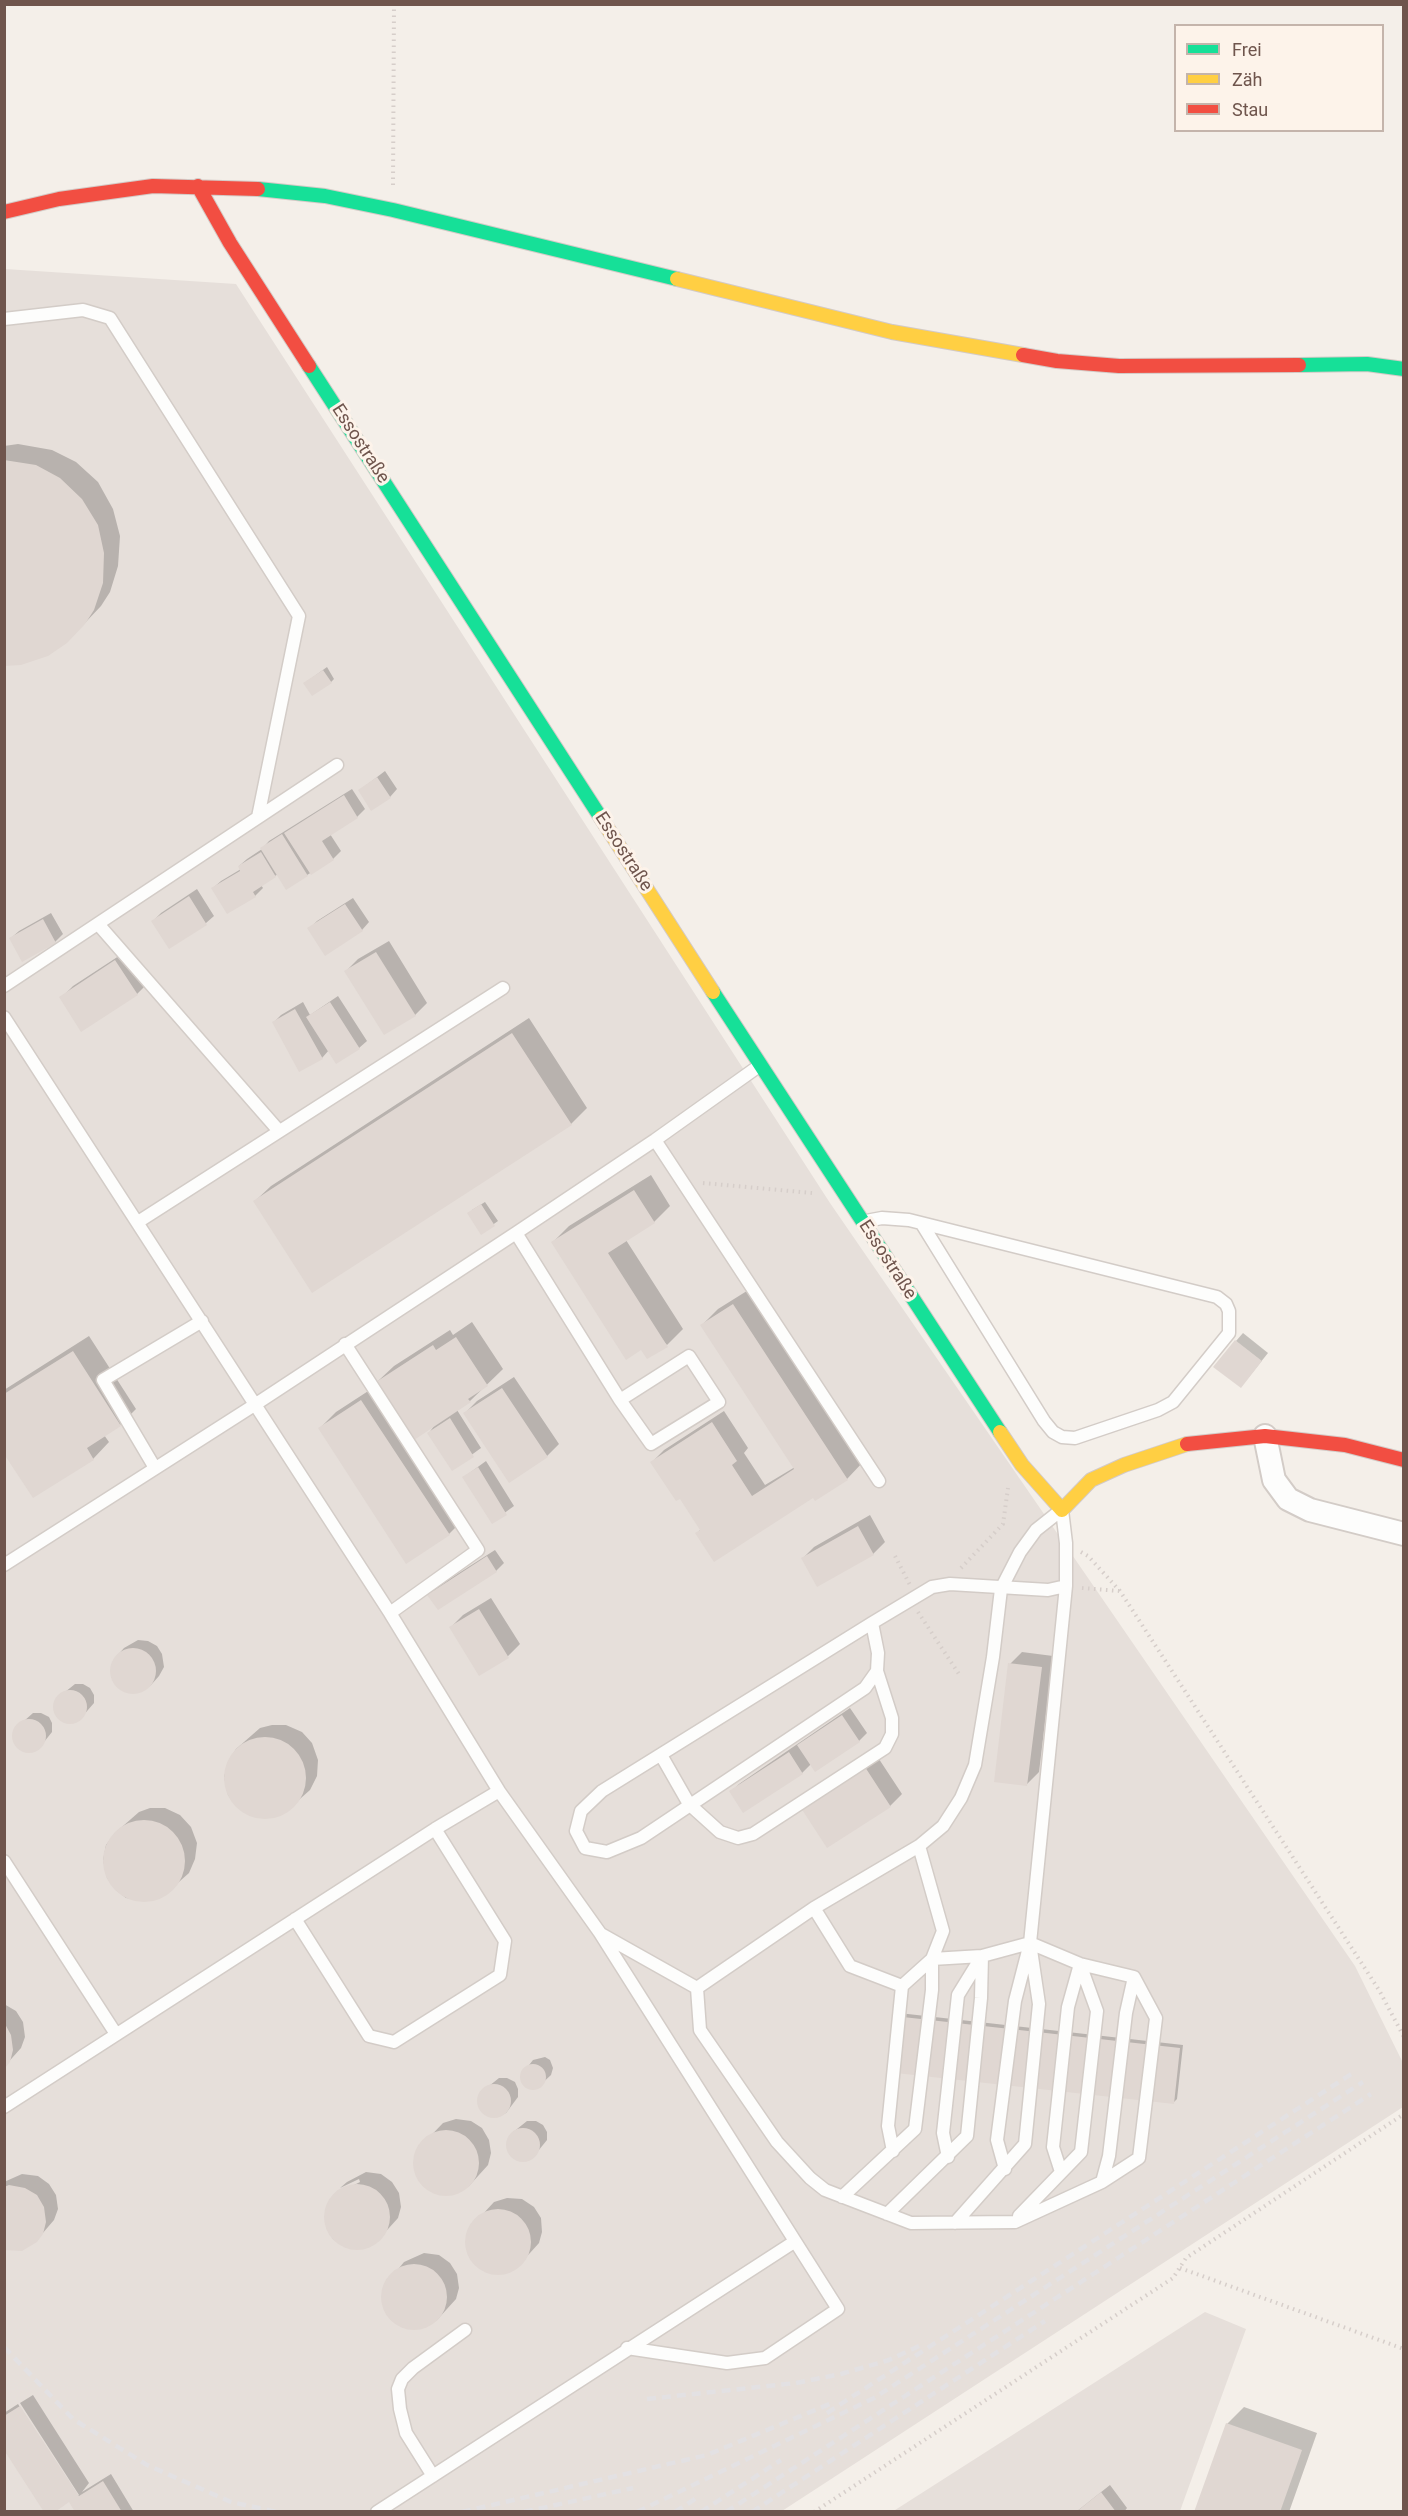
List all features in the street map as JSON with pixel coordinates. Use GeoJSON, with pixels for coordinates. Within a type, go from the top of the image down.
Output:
{"type":"FeatureCollection","features":[{"type":"Feature","properties":{"kind":"street"},"geometry":{"type":"LineString","coordinates":[[4,212],[103,191],[153,186],[254,188],[313,195],[393,210],[849,322],[1057,361],[1119,366],[1367,364],[1404,369]]}},
{"type":"Feature","properties":{"kind":"street","name":"Essostraße"},"geometry":{"type":"LineString","coordinates":[[198,186],[230,243],[846,1197],[1022,1465],[1062,1510]]}},
{"type":"Feature","properties":{"kind":"street"},"geometry":{"type":"LineString","coordinates":[[1265,1436],[1274,1480],[1288,1499],[1310,1510],[1404,1534]]}},
{"type":"Feature","properties":{"kind":"street"},"geometry":{"type":"LineString","coordinates":[[1062,1510],[1091,1480],[1124,1465],[1190,1443],[1265,1436],[1345,1445],[1404,1460]]}},
{"type":"Feature","properties":{"kind":"lane"},"geometry":{"type":"LineString","coordinates":[[4,319],[83,310],[110,318],[298,616],[258,817]]}},
{"type":"Feature","properties":{"kind":"lane"},"geometry":{"type":"LineString","coordinates":[[4,986],[337,765]]}},
{"type":"Feature","properties":{"kind":"lane"},"geometry":{"type":"LineString","coordinates":[[98,924],[279,1131]]}},
{"type":"Feature","properties":{"kind":"lane"},"geometry":{"type":"LineString","coordinates":[[138,1222],[503,988]]}},
{"type":"Feature","properties":{"kind":"lane"},"geometry":{"type":"LineString","coordinates":[[4,1017],[256,1404],[390,1614],[499,1791],[600,1934],[838,2309],[765,2358],[727,2363],[627,2348]]}},
{"type":"Feature","properties":{"kind":"lane"},"geometry":{"type":"LineString","coordinates":[[4,1565],[256,1404],[516,1233],[655,1140],[760,1065]]}},
{"type":"Feature","properties":{"kind":"lane"},"geometry":{"type":"LineString","coordinates":[[655,1140],[879,1481]]}},
{"type":"Feature","properties":{"kind":"lane"},"geometry":{"type":"LineString","coordinates":[[862,1221],[882,1218],[922,1224],[1217,1297],[1226,1304],[1229,1311],[1229,1333],[1173,1402],[1158,1410],[1075,1438],[1062,1437],[1053,1432],[1044,1421],[922,1224]]}},
{"type":"Feature","properties":{"kind":"lane"},"geometry":{"type":"LineString","coordinates":[[516,1233],[620,1400],[651,1444],[719,1402],[689,1356],[620,1400]]}},
{"type":"Feature","properties":{"kind":"lane"},"geometry":{"type":"LineString","coordinates":[[156,1468],[103,1380],[202,1321]]}},
{"type":"Feature","properties":{"kind":"lane"},"geometry":{"type":"LineString","coordinates":[[345,1344],[478,1550],[390,1614]]}},
{"type":"Feature","properties":{"kind":"lane"},"geometry":{"type":"LineString","coordinates":[[1005,2169],[997,2140],[1015,2001],[1030,1943],[1066,1586],[1066,1543],[1062,1510]]}},
{"type":"Feature","properties":{"kind":"lane"},"geometry":{"type":"LineString","coordinates":[[697,1988],[814,1908],[919,1846],[944,1826],[961,1798],[975,1765],[993,1657],[1001,1589],[1020,1552],[1036,1530],[1062,1510]]}},
{"type":"Feature","properties":{"kind":"lane"},"geometry":{"type":"LineString","coordinates":[[877,1671],[865,1688],[641,1838],[608,1852],[585,1848],[576,1831],[581,1811],[602,1791],[932,1587],[950,1584],[1001,1589],[1048,1590],[1066,1586]]}},
{"type":"Feature","properties":{"kind":"lane"},"geometry":{"type":"LineString","coordinates":[[661,1755],[689,1804],[720,1832],[738,1838],[753,1834],[885,1748],[892,1734],[892,1718],[877,1671],[878,1653],[872,1623]]}},
{"type":"Feature","properties":{"kind":"lane"},"geometry":{"type":"LineString","coordinates":[[4,2107],[435,1829],[499,1791]]}},
{"type":"Feature","properties":{"kind":"lane"},"geometry":{"type":"LineString","coordinates":[[295,1919],[369,2036],[394,2042],[500,1975],[505,1941],[435,1829]]}},
{"type":"Feature","properties":{"kind":"lane"},"geometry":{"type":"LineString","coordinates":[[842,2196],[915,2129],[932,1990],[932,1959],[943,1931],[919,1846]]}},
{"type":"Feature","properties":{"kind":"lane"},"geometry":{"type":"LineString","coordinates":[[4,1862],[116,2034]]}},
{"type":"Feature","properties":{"kind":"lane"},"geometry":{"type":"LineString","coordinates":[[814,1908],[850,1965],[902,1986]]}},
{"type":"Feature","properties":{"kind":"lane"},"geometry":{"type":"LineString","coordinates":[[600,1934],[697,1988]]}},
{"type":"Feature","properties":{"kind":"lane"},"geometry":{"type":"LineString","coordinates":[[955,2223],[1025,2144],[1039,2004],[1030,1943]]}},
{"type":"Feature","properties":{"kind":"lane"},"geometry":{"type":"LineString","coordinates":[[697,1988],[700,2030],[777,2142],[810,2178],[825,2190],[911,2223],[1015,2222],[1102,2182],[1139,2158],[1156,2018],[1134,1977],[1080,1964],[1030,1943],[982,1956],[932,1959],[902,1986],[888,2126],[893,2151]]}},
{"type":"Feature","properties":{"kind":"lane"},"geometry":{"type":"LineString","coordinates":[[948,2157],[943,2133],[958,1995],[982,1956]]}},
{"type":"Feature","properties":{"kind":"lane"},"geometry":{"type":"LineString","coordinates":[[887,2214],[967,2136],[981,1998],[982,1956]]}},
{"type":"Feature","properties":{"kind":"lane"},"geometry":{"type":"LineString","coordinates":[[1015,2222],[1060,2172],[1082,2152],[1097,2011],[1080,1964]]}},
{"type":"Feature","properties":{"kind":"lane"},"geometry":{"type":"LineString","coordinates":[[1060,2172],[1053,2147],[1068,2007],[1080,1964]]}},
{"type":"Feature","properties":{"kind":"lane"},"geometry":{"type":"LineString","coordinates":[[1102,2182],[1109,2156],[1126,2013],[1134,1977]]}},
{"type":"Feature","properties":{"kind":"lane"},"geometry":{"type":"LineString","coordinates":[[376,2511],[794,2242]]}},
{"type":"Feature","properties":{"kind":"lane"},"geometry":{"type":"LineString","coordinates":[[433,2476],[406,2433],[398,2389],[402,2379],[413,2368],[465,2330]]}},
{"type":"Feature","properties":{"kind":"path"},"geometry":{"type":"LineString","coordinates":[[393,210],[394,4]]}},
{"type":"Feature","properties":{"kind":"path"},"geometry":{"type":"LineString","coordinates":[[681,1181],[846,1197]]}},
{"type":"Feature","properties":{"kind":"path"},"geometry":{"type":"LineString","coordinates":[[950,1584],[958,1571],[1003,1524],[1008,1488],[1003,1480]]}},
{"type":"Feature","properties":{"kind":"path"},"geometry":{"type":"LineString","coordinates":[[1066,1543],[1088,1556],[1120,1592],[1379,1990],[1404,2037]]}},
{"type":"Feature","properties":{"kind":"path"},"geometry":{"type":"LineString","coordinates":[[895,1556],[910,1584],[918,1614],[959,1674]]}},
{"type":"Feature","properties":{"kind":"path"},"geometry":{"type":"LineString","coordinates":[[813,2511],[1173,2278],[1186,2258],[1404,2114]]}},
{"type":"Feature","properties":{"kind":"path"},"geometry":{"type":"LineString","coordinates":[[1180,2268],[1404,2349]]}},
{"type":"Feature","properties":{"kind":"shaded area"},"geometry":{"type":"Polygon","coordinates":[[[5,269],[236,284],[830,1203],[1355,1966],[1404,2065],[1403,2107],[782,2511],[5,2511],[5,269]]]}},
{"type":"Feature","properties":{"kind":"shaded area"},"geometry":{"type":"Polygon","coordinates":[[[1205,2312],[1246,2329],[1180,2511],[892,2512],[1205,2312]]]}},
{"type":"Feature","properties":{"kind":"building"},"geometry":{"type":"Polygon","coordinates":[[[4,460],[36,465],[60,478],[82,499],[98,525],[104,553],[103,583],[94,610],[85,624],[67,643],[48,656],[21,665],[4,666],[4,460]]]}},
{"type":"Feature","properties":{"kind":"building"},"geometry":{"type":"Polygon","coordinates":[[[323,670],[332,683],[312,696],[303,683],[323,670]]]}},
{"type":"Feature","properties":{"kind":"building"},"geometry":{"type":"Polygon","coordinates":[[[377,777],[391,798],[371,811],[358,790],[377,777]]]}},
{"type":"Feature","properties":{"kind":"building"},"geometry":{"type":"Polygon","coordinates":[[[344,795],[358,818],[322,841],[334,860],[311,875],[284,833],[344,795]]]}},
{"type":"Feature","properties":{"kind":"building"},"geometry":{"type":"Polygon","coordinates":[[[282,834],[308,876],[286,890],[260,848],[282,834]]]}},
{"type":"Feature","properties":{"kind":"building"},"geometry":{"type":"Polygon","coordinates":[[[261,852],[276,877],[253,892],[256,897],[227,914],[211,888],[240,871],[238,866],[261,852]]]}},
{"type":"Feature","properties":{"kind":"building"},"geometry":{"type":"Polygon","coordinates":[[[189,896],[207,925],[169,949],[151,921],[189,896]]]}},
{"type":"Feature","properties":{"kind":"building"},"geometry":{"type":"Polygon","coordinates":[[[345,904],[363,931],[325,956],[307,928],[345,904]]]}},
{"type":"Feature","properties":{"kind":"building"},"geometry":{"type":"Polygon","coordinates":[[[43,919],[56,943],[22,962],[9,938],[43,919]]]}},
{"type":"Feature","properties":{"kind":"building"},"geometry":{"type":"Polygon","coordinates":[[[376,952],[416,1016],[384,1035],[344,971],[376,952]]]}},
{"type":"Feature","properties":{"kind":"building"},"geometry":{"type":"Polygon","coordinates":[[[115,960],[138,995],[81,1032],[59,997],[115,960]]]}},
{"type":"Feature","properties":{"kind":"building"},"geometry":{"type":"Polygon","coordinates":[[[330,1002],[360,1049],[336,1064],[306,1017],[330,1002]]]}},
{"type":"Feature","properties":{"kind":"building"},"geometry":{"type":"Polygon","coordinates":[[[295,1009],[323,1059],[299,1072],[272,1022],[295,1009]]]}},
{"type":"Feature","properties":{"kind":"building"},"geometry":{"type":"Polygon","coordinates":[[[512,1033],[572,1125],[312,1293],[253,1201],[512,1033]]]}},
{"type":"Feature","properties":{"kind":"building"},"geometry":{"type":"Polygon","coordinates":[[[634,1190],[655,1223],[608,1253],[668,1347],[647,1359],[641,1350],[626,1360],[551,1242],[634,1190]]]}},
{"type":"Feature","properties":{"kind":"building"},"geometry":{"type":"Polygon","coordinates":[[[481,1204],[495,1226],[481,1235],[467,1213],[481,1204]]]}},
{"type":"Feature","properties":{"kind":"building"},"geometry":{"type":"Polygon","coordinates":[[[733,1304],[848,1480],[815,1501],[813,1498],[714,1562],[695,1533],[700,1530],[680,1499],[676,1501],[650,1462],[712,1422],[737,1461],[732,1465],[752,1496],[794,1469],[700,1325],[733,1304]]]}},
{"type":"Feature","properties":{"kind":"building"},"geometry":{"type":"Polygon","coordinates":[[[456,1337],[488,1386],[468,1399],[471,1402],[414,1440],[376,1382],[433,1345],[436,1350],[456,1337]]]}},
{"type":"Feature","properties":{"kind":"building"},"geometry":{"type":"Polygon","coordinates":[[[1235,1340],[1262,1361],[1241,1388],[1213,1367],[1235,1340]]]}},
{"type":"Feature","properties":{"kind":"building"},"geometry":{"type":"Polygon","coordinates":[[[73,1351],[121,1426],[87,1448],[94,1460],[33,1498],[4,1454],[4,1394],[73,1351]]]}},
{"type":"Feature","properties":{"kind":"building"},"geometry":{"type":"Polygon","coordinates":[[[502,1388],[548,1457],[509,1483],[463,1413],[502,1388]]]}},
{"type":"Feature","properties":{"kind":"building"},"geometry":{"type":"Polygon","coordinates":[[[361,1400],[450,1535],[406,1564],[318,1428],[361,1400]]]}},
{"type":"Feature","properties":{"kind":"building"},"geometry":{"type":"Polygon","coordinates":[[[450,1418],[474,1457],[452,1471],[427,1433],[450,1418]]]}},
{"type":"Feature","properties":{"kind":"building"},"geometry":{"type":"Polygon","coordinates":[[[478,1467],[507,1515],[492,1524],[462,1477],[478,1467]]]}},
{"type":"Feature","properties":{"kind":"building"},"geometry":{"type":"Polygon","coordinates":[[[858,1526],[874,1555],[817,1587],[801,1558],[858,1526]]]}},
{"type":"Feature","properties":{"kind":"building"},"geometry":{"type":"Polygon","coordinates":[[[487,1556],[497,1572],[438,1610],[427,1595],[487,1556]]]}},
{"type":"Feature","properties":{"kind":"building"},"geometry":{"type":"Polygon","coordinates":[[[479,1609],[509,1658],[479,1676],[449,1627],[479,1609]]]}},
{"type":"Feature","properties":{"kind":"building"},"geometry":{"type":"Polygon","coordinates":[[[138,1648],[150,1654],[155,1662],[155,1680],[150,1688],[142,1693],[128,1694],[120,1691],[113,1684],[110,1666],[113,1658],[120,1651],[138,1648]]]}},
{"type":"Feature","properties":{"kind":"building"},"geometry":{"type":"Polygon","coordinates":[[[1008,1663],[1042,1667],[1027,1786],[994,1782],[1008,1663]]]}},
{"type":"Feature","properties":{"kind":"building"},"geometry":{"type":"Polygon","coordinates":[[[70,1690],[82,1695],[87,1707],[82,1719],[70,1724],[58,1719],[53,1707],[58,1695],[70,1690]]]}},
{"type":"Feature","properties":{"kind":"building"},"geometry":{"type":"Polygon","coordinates":[[[842,1715],[860,1742],[815,1772],[797,1745],[842,1715]]]}},
{"type":"Feature","properties":{"kind":"building"},"geometry":{"type":"Polygon","coordinates":[[[29,1719],[41,1724],[46,1736],[41,1748],[29,1753],[17,1748],[12,1736],[17,1724],[29,1719]]]}},
{"type":"Feature","properties":{"kind":"building"},"geometry":{"type":"Polygon","coordinates":[[[257,1737],[273,1737],[288,1744],[299,1755],[306,1770],[303,1794],[294,1807],[273,1819],[257,1819],[242,1812],[231,1801],[224,1786],[224,1770],[231,1755],[242,1744],[257,1737]]]}},
{"type":"Feature","properties":{"kind":"building"},"geometry":{"type":"Polygon","coordinates":[[[789,1752],[803,1774],[743,1813],[729,1791],[789,1752]]]}},
{"type":"Feature","properties":{"kind":"building"},"geometry":{"type":"Polygon","coordinates":[[[865,1767],[891,1807],[827,1848],[801,1808],[865,1767]]]}},
{"type":"Feature","properties":{"kind":"building"},"geometry":{"type":"Polygon","coordinates":[[[136,1820],[152,1820],[167,1827],[178,1838],[185,1853],[182,1877],[173,1890],[152,1902],[136,1902],[121,1895],[110,1884],[103,1869],[103,1853],[110,1838],[121,1827],[136,1820]]]}},
{"type":"Feature","properties":{"kind":"building"},"geometry":{"type":"Polygon","coordinates":[[[894,2016],[1180,2048],[1174,2104],[887,2072],[894,2016]]]}},
{"type":"Feature","properties":{"kind":"building"},"geometry":{"type":"Polygon","coordinates":[[[5,2024],[11,2035],[13,2050],[10,2062],[5,2068],[5,2024]]]}},
{"type":"Feature","properties":{"kind":"building"},"geometry":{"type":"Polygon","coordinates":[[[533,2064],[542,2068],[546,2077],[542,2086],[533,2090],[524,2086],[520,2077],[524,2068],[533,2064]]]}},
{"type":"Feature","properties":{"kind":"building"},"geometry":{"type":"Polygon","coordinates":[[[494,2084],[506,2089],[511,2101],[506,2113],[494,2118],[482,2113],[477,2101],[482,2089],[494,2084]]]}},
{"type":"Feature","properties":{"kind":"building"},"geometry":{"type":"Polygon","coordinates":[[[523,2128],[535,2133],[540,2145],[535,2157],[523,2162],[511,2157],[506,2145],[511,2133],[523,2128]]]}},
{"type":"Feature","properties":{"kind":"building"},"geometry":{"type":"Polygon","coordinates":[[[446,2130],[459,2133],[469,2140],[476,2150],[479,2163],[476,2176],[469,2186],[459,2193],[446,2196],[433,2193],[423,2186],[416,2176],[413,2163],[416,2150],[423,2140],[433,2133],[446,2130]]]}},
{"type":"Feature","properties":{"kind":"building"},"geometry":{"type":"Polygon","coordinates":[[[357,2184],[370,2187],[380,2194],[387,2204],[390,2217],[387,2230],[380,2240],[370,2247],[357,2250],[344,2247],[334,2240],[327,2230],[324,2217],[327,2204],[334,2194],[344,2187],[357,2184]]]}},
{"type":"Feature","properties":{"kind":"building"},"geometry":{"type":"Polygon","coordinates":[[[9,2185],[25,2188],[37,2195],[44,2207],[46,2222],[43,2234],[37,2242],[22,2251],[4,2250],[4,2187],[9,2185]]]}},
{"type":"Feature","properties":{"kind":"building"},"geometry":{"type":"Polygon","coordinates":[[[498,2209],[511,2212],[521,2219],[528,2229],[531,2242],[528,2255],[521,2265],[511,2272],[498,2275],[485,2272],[475,2265],[468,2255],[465,2242],[468,2229],[475,2219],[485,2212],[498,2209]]]}},
{"type":"Feature","properties":{"kind":"building"},"geometry":{"type":"Polygon","coordinates":[[[414,2264],[427,2267],[437,2274],[444,2284],[447,2297],[444,2310],[437,2320],[427,2327],[414,2330],[401,2327],[391,2320],[384,2310],[381,2297],[384,2284],[391,2274],[401,2267],[414,2264]]]}},
{"type":"Feature","properties":{"kind":"building"},"geometry":{"type":"Polygon","coordinates":[[[20,2406],[79,2496],[103,2481],[122,2512],[75,2512],[69,2502],[55,2512],[44,2512],[4,2450],[4,2416],[20,2406]]]}},
{"type":"Feature","properties":{"kind":"building"},"geometry":{"type":"Polygon","coordinates":[[[1226,2423],[1302,2450],[1280,2512],[1194,2512],[1226,2423]]]}},
{"type":"Feature","properties":{"kind":"building"},"geometry":{"type":"Polygon","coordinates":[[[1101,2492],[1116,2512],[1076,2512],[1101,2492]]]}},
{"type":"Feature","properties":{"kind":"railway"},"geometry":{"type":"LineString","coordinates":[[827,2413],[1356,2071]]}},
{"type":"Feature","properties":{"kind":"railway"},"geometry":{"type":"LineString","coordinates":[[637,2512],[874,2398],[1363,2082]]}},
{"type":"Feature","properties":{"kind":"railway"},"geometry":{"type":"LineString","coordinates":[[726,2512],[1371,2094]]}},
{"type":"Feature","properties":{"kind":"railway"},"geometry":{"type":"LineString","coordinates":[[752,2512],[1045,2321]]}},
{"type":"Feature","properties":{"kind":"railway"},"geometry":{"type":"LineString","coordinates":[[647,2399],[796,2383],[841,2374],[889,2360],[919,2346]]}},
{"type":"Feature","properties":{"kind":"railway"},"geometry":{"type":"LineString","coordinates":[[4,2347],[73,2419],[147,2465],[231,2502],[277,2512]]}},
{"type":"Feature","properties":{"kind":"railway"},"geometry":{"type":"LineString","coordinates":[[462,2512],[707,2455],[832,2403]]}},
{"type":"Feature","properties":{"kind":"railway"},"geometry":{"type":"LineString","coordinates":[[701,2512],[781,2460]]}},
{"type":"Feature","properties":{"kind":"railway"},"geometry":{"type":"LineString","coordinates":[[524,2512],[633,2488]]}},
{"type":"Feature","properties":{"kind":"railway"},"geometry":{"type":"LineString","coordinates":[[675,2512],[698,2497]]}},
{"type":"Feature","properties":{"kind":"traffic: fast"},"geometry":{"type":"LineString","coordinates":[[258,189],[325,196],[393,210],[677,279]]}},
{"type":"Feature","properties":{"kind":"traffic: fast"},"geometry":{"type":"LineString","coordinates":[[1299,365],[1367,364],[1404,369]]}},
{"type":"Feature","properties":{"kind":"traffic: fast"},"geometry":{"type":"LineString","coordinates":[[309,366],[601,818]]}},
{"type":"Feature","properties":{"kind":"traffic: fast"},"geometry":{"type":"LineString","coordinates":[[713,992],[1000,1432]]}},
{"type":"Feature","properties":{"kind":"traffic: slow"},"geometry":{"type":"LineString","coordinates":[[677,279],[892,332],[1023,355]]}},
{"type":"Feature","properties":{"kind":"traffic: slow"},"geometry":{"type":"LineString","coordinates":[[601,818],[713,992]]}},
{"type":"Feature","properties":{"kind":"traffic: slow"},"geometry":{"type":"LineString","coordinates":[[1000,1432],[1022,1465],[1062,1510],[1091,1480],[1124,1465],[1187,1444]]}},
{"type":"Feature","properties":{"kind":"traffic: jam"},"geometry":{"type":"LineString","coordinates":[[4,212],[59,199],[153,186],[258,189]]}},
{"type":"Feature","properties":{"kind":"traffic: jam"},"geometry":{"type":"LineString","coordinates":[[198,186],[230,243],[309,366]]}},
{"type":"Feature","properties":{"kind":"traffic: jam"},"geometry":{"type":"LineString","coordinates":[[1023,355],[1057,361],[1119,366],[1299,365]]}},
{"type":"Feature","properties":{"kind":"traffic: jam"},"geometry":{"type":"LineString","coordinates":[[1187,1444],[1265,1436],[1345,1445],[1404,1460]]}}]}
